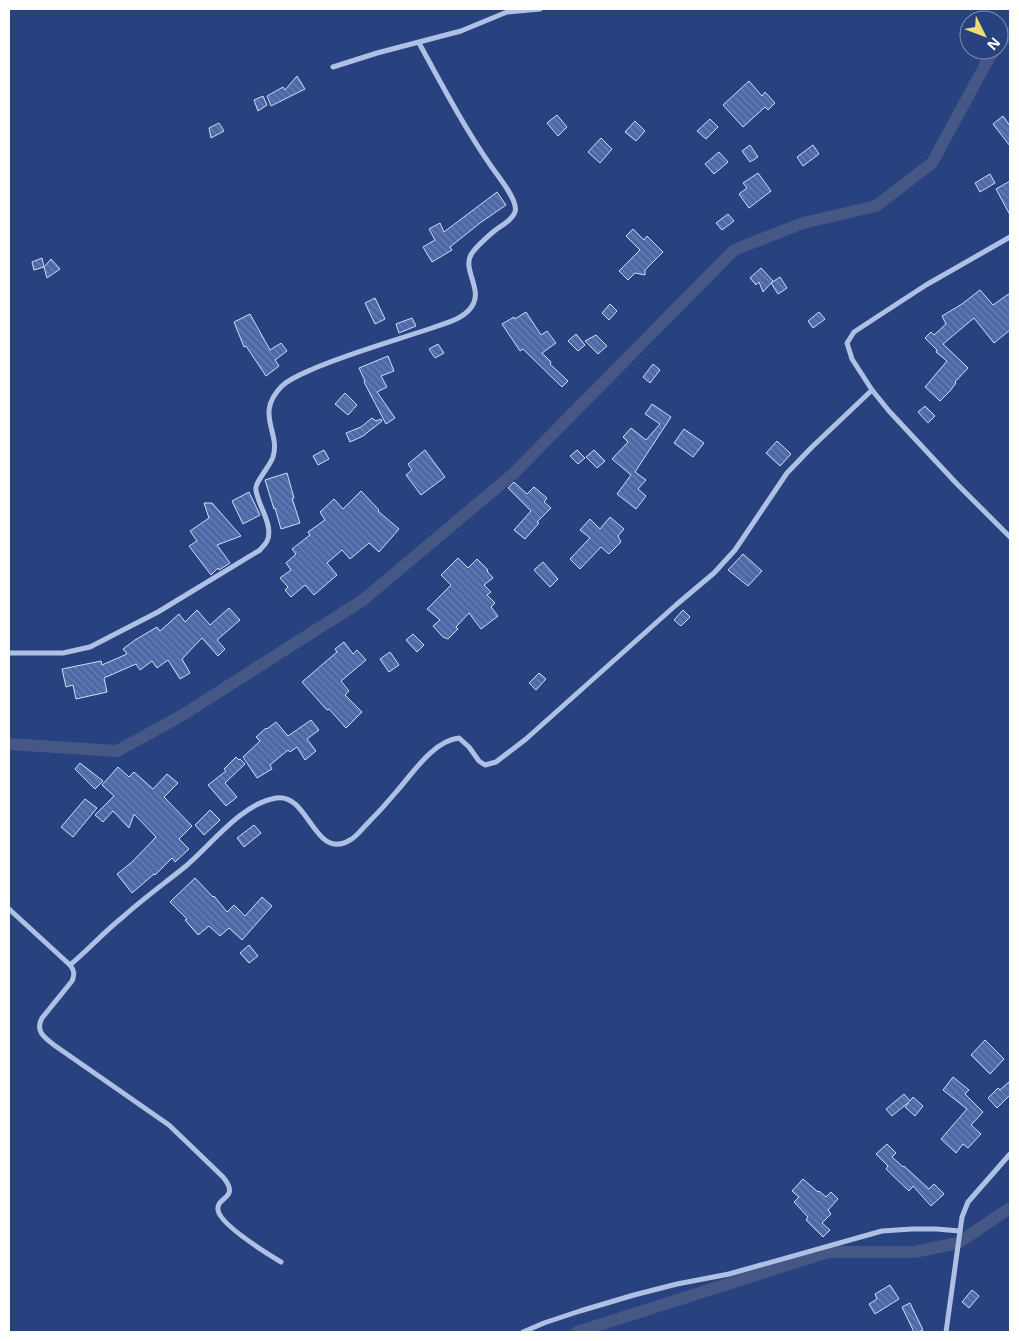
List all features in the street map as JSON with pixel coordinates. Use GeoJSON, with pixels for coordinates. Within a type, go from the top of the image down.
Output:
{"type":"FeatureCollection","features":[{"type":"Feature","properties":{"kind":"street"},"geometry":{"type":"LineString","coordinates":[[333,68],[377,53],[461,31],[507,12],[540,9]]}},
{"type":"Feature","properties":{"kind":"street"},"geometry":{"type":"LineString","coordinates":[[9,653],[63,654],[90,647],[158,612],[260,550],[267,541],[269,533],[256,487],[266,472],[273,456],[274,441],[268,417],[271,402],[282,386],[299,375],[333,360],[456,319],[469,310],[474,303],[476,294],[468,265],[470,257],[474,250],[493,232],[510,220],[515,213],[516,206],[459,114],[419,43]]}},
{"type":"Feature","properties":{"kind":"street"},"geometry":{"type":"LineString","coordinates":[[1010,237],[926,285],[854,332],[847,343],[852,358],[872,390],[889,411],[957,484],[1010,536]]}},
{"type":"Feature","properties":{"kind":"street"},"geometry":{"type":"LineString","coordinates":[[70,964],[143,899],[187,865],[243,813],[266,801],[278,798],[289,800],[299,807],[316,832],[329,843],[340,845],[351,840],[384,806],[429,754],[450,739],[459,738],[469,747],[479,761],[485,765],[496,762],[526,739],[714,573],[735,550],[787,473],[872,390]]}},
{"type":"Feature","properties":{"kind":"street"},"geometry":{"type":"LineString","coordinates":[[9,909],[70,964],[74,970],[72,980],[42,1018],[39,1024],[42,1034],[54,1045],[169,1125],[230,1185],[230,1192],[218,1206],[218,1212],[222,1218],[251,1243],[281,1262]]}},
{"type":"Feature","properties":{"kind":"street"},"geometry":{"type":"LineString","coordinates":[[946,1332],[962,1217],[968,1202],[1010,1154]]}},
{"type":"Feature","properties":{"kind":"street"},"geometry":{"type":"LineString","coordinates":[[523,1332],[580,1311],[634,1295],[729,1274],[882,1231],[928,1229],[960,1231]]}},
{"type":"Feature","properties":{"kind":"building"},"geometry":{"type":"Polygon","coordinates":[[[297,76],[305,89],[271,106],[267,96],[283,87],[285,90],[297,76]]]}},
{"type":"Feature","properties":{"kind":"building"},"geometry":{"type":"Polygon","coordinates":[[[749,81],[762,96],[765,92],[775,103],[768,110],[765,107],[743,127],[723,105],[749,81]]]}},
{"type":"Feature","properties":{"kind":"building"},"geometry":{"type":"Polygon","coordinates":[[[263,96],[267,105],[258,111],[254,100],[263,96]]]}},
{"type":"Feature","properties":{"kind":"building"},"geometry":{"type":"Polygon","coordinates":[[[557,115],[567,127],[558,136],[547,123],[557,115]]]}},
{"type":"Feature","properties":{"kind":"building"},"geometry":{"type":"Polygon","coordinates":[[[1003,116],[1010,126],[1010,146],[993,124],[1003,116]]]}},
{"type":"Feature","properties":{"kind":"building"},"geometry":{"type":"Polygon","coordinates":[[[710,119],[718,127],[706,139],[697,131],[710,119]]]}},
{"type":"Feature","properties":{"kind":"building"},"geometry":{"type":"Polygon","coordinates":[[[635,121],[645,131],[636,141],[625,132],[635,121]]]}},
{"type":"Feature","properties":{"kind":"building"},"geometry":{"type":"Polygon","coordinates":[[[219,123],[224,131],[211,138],[209,128],[219,123]]]}},
{"type":"Feature","properties":{"kind":"building"},"geometry":{"type":"Polygon","coordinates":[[[601,138],[612,149],[600,163],[588,152],[601,138]]]}},
{"type":"Feature","properties":{"kind":"building"},"geometry":{"type":"Polygon","coordinates":[[[750,145],[758,157],[750,162],[742,151],[750,145]]]}},
{"type":"Feature","properties":{"kind":"building"},"geometry":{"type":"Polygon","coordinates":[[[813,145],[819,154],[803,166],[797,157],[813,145]]]}},
{"type":"Feature","properties":{"kind":"building"},"geometry":{"type":"Polygon","coordinates":[[[719,152],[728,162],[714,174],[705,164],[719,152]]]}},
{"type":"Feature","properties":{"kind":"building"},"geometry":{"type":"Polygon","coordinates":[[[758,173],[771,191],[749,208],[739,194],[747,188],[743,183],[758,173]]]}},
{"type":"Feature","properties":{"kind":"building"},"geometry":{"type":"Polygon","coordinates":[[[990,174],[995,183],[980,192],[975,183],[990,174]]]}},
{"type":"Feature","properties":{"kind":"building"},"geometry":{"type":"Polygon","coordinates":[[[1010,181],[1010,215],[996,189],[1010,181]]]}},
{"type":"Feature","properties":{"kind":"building"},"geometry":{"type":"Polygon","coordinates":[[[497,192],[506,205],[450,247],[452,250],[432,262],[423,247],[435,240],[429,229],[440,223],[444,232],[497,192]]]}},
{"type":"Feature","properties":{"kind":"building"},"geometry":{"type":"Polygon","coordinates":[[[728,214],[734,221],[722,230],[716,223],[728,214]]]}},
{"type":"Feature","properties":{"kind":"building"},"geometry":{"type":"Polygon","coordinates":[[[633,229],[644,240],[647,236],[663,252],[645,270],[645,275],[635,273],[628,280],[619,271],[640,250],[626,236],[633,229]]]}},
{"type":"Feature","properties":{"kind":"building"},"geometry":{"type":"Polygon","coordinates":[[[42,258],[44,267],[34,270],[32,262],[42,258]]]}},
{"type":"Feature","properties":{"kind":"building"},"geometry":{"type":"Polygon","coordinates":[[[51,259],[60,269],[47,278],[44,267],[51,259]]]}},
{"type":"Feature","properties":{"kind":"building"},"geometry":{"type":"Polygon","coordinates":[[[761,268],[773,281],[763,292],[759,282],[756,285],[750,278],[761,268]]]}},
{"type":"Feature","properties":{"kind":"building"},"geometry":{"type":"Polygon","coordinates":[[[780,277],[787,288],[778,294],[771,283],[780,277]]]}},
{"type":"Feature","properties":{"kind":"building"},"geometry":{"type":"Polygon","coordinates":[[[980,290],[993,305],[1010,293],[1010,330],[994,343],[974,318],[943,344],[968,368],[940,401],[925,387],[947,361],[936,352],[937,350],[925,338],[931,332],[934,335],[946,324],[942,316],[980,290]]]}},
{"type":"Feature","properties":{"kind":"building"},"geometry":{"type":"Polygon","coordinates":[[[375,298],[385,319],[375,324],[365,303],[375,298]]]}},
{"type":"Feature","properties":{"kind":"building"},"geometry":{"type":"Polygon","coordinates":[[[610,304],[617,311],[609,320],[602,313],[610,304]]]}},
{"type":"Feature","properties":{"kind":"building"},"geometry":{"type":"Polygon","coordinates":[[[526,312],[541,335],[547,331],[556,343],[542,353],[551,362],[550,364],[568,381],[562,387],[523,349],[520,351],[502,324],[526,312]]]}},
{"type":"Feature","properties":{"kind":"building"},"geometry":{"type":"Polygon","coordinates":[[[819,312],[825,319],[813,328],[808,321],[819,312]]]}},
{"type":"Feature","properties":{"kind":"building"},"geometry":{"type":"Polygon","coordinates":[[[250,314],[270,350],[281,343],[287,351],[275,360],[279,366],[266,376],[246,346],[244,347],[234,322],[250,314]]]}},
{"type":"Feature","properties":{"kind":"building"},"geometry":{"type":"Polygon","coordinates":[[[412,318],[416,326],[399,333],[396,324],[412,318]]]}},
{"type":"Feature","properties":{"kind":"building"},"geometry":{"type":"Polygon","coordinates":[[[576,334],[585,345],[578,351],[568,341],[576,334]]]}},
{"type":"Feature","properties":{"kind":"building"},"geometry":{"type":"Polygon","coordinates":[[[596,335],[607,346],[598,354],[585,341],[596,335]]]}},
{"type":"Feature","properties":{"kind":"building"},"geometry":{"type":"Polygon","coordinates":[[[438,344],[444,353],[435,358],[429,349],[438,344]]]}},
{"type":"Feature","properties":{"kind":"building"},"geometry":{"type":"Polygon","coordinates":[[[388,356],[394,371],[381,376],[387,387],[377,392],[395,418],[386,424],[364,382],[359,368],[388,356]]]}},
{"type":"Feature","properties":{"kind":"building"},"geometry":{"type":"Polygon","coordinates":[[[653,364],[660,370],[650,383],[643,377],[653,364]]]}},
{"type":"Feature","properties":{"kind":"building"},"geometry":{"type":"Polygon","coordinates":[[[345,393],[357,405],[348,415],[335,404],[345,393]]]}},
{"type":"Feature","properties":{"kind":"building"},"geometry":{"type":"Polygon","coordinates":[[[652,404],[671,417],[635,472],[646,480],[638,489],[646,496],[636,509],[617,494],[631,475],[612,459],[628,442],[623,437],[631,428],[646,440],[660,424],[645,414],[652,404]]]}},
{"type":"Feature","properties":{"kind":"building"},"geometry":{"type":"Polygon","coordinates":[[[925,406],[935,416],[928,423],[918,412],[925,406]]]}},
{"type":"Feature","properties":{"kind":"building"},"geometry":{"type":"Polygon","coordinates":[[[372,418],[376,421],[381,419],[382,421],[363,436],[350,442],[346,433],[361,427],[372,418]]]}},
{"type":"Feature","properties":{"kind":"building"},"geometry":{"type":"Polygon","coordinates":[[[684,429],[704,443],[693,457],[674,443],[684,429]]]}},
{"type":"Feature","properties":{"kind":"building"},"geometry":{"type":"Polygon","coordinates":[[[777,441],[791,454],[780,466],[766,453],[777,441]]]}},
{"type":"Feature","properties":{"kind":"building"},"geometry":{"type":"Polygon","coordinates":[[[324,450],[329,459],[318,465],[313,456],[324,450]]]}},
{"type":"Feature","properties":{"kind":"building"},"geometry":{"type":"Polygon","coordinates":[[[425,450],[445,477],[421,495],[406,475],[412,470],[408,464],[425,450]]]}},
{"type":"Feature","properties":{"kind":"building"},"geometry":{"type":"Polygon","coordinates":[[[577,450],[585,458],[578,464],[570,456],[577,450]]]}},
{"type":"Feature","properties":{"kind":"building"},"geometry":{"type":"Polygon","coordinates":[[[594,450],[605,461],[597,468],[586,457],[594,450]]]}},
{"type":"Feature","properties":{"kind":"building"},"geometry":{"type":"Polygon","coordinates":[[[287,473],[300,523],[281,529],[265,480],[287,473]]]}},
{"type":"Feature","properties":{"kind":"building"},"geometry":{"type":"Polygon","coordinates":[[[514,482],[527,494],[534,487],[547,498],[544,502],[551,508],[537,522],[539,523],[525,539],[514,530],[531,511],[508,488],[514,482]]]}},
{"type":"Feature","properties":{"kind":"building"},"geometry":{"type":"Polygon","coordinates":[[[361,491],[378,511],[399,529],[379,552],[369,543],[350,559],[342,550],[327,563],[337,575],[314,595],[305,585],[291,597],[285,590],[288,587],[280,578],[291,570],[286,563],[296,554],[292,549],[310,535],[308,532],[325,520],[320,512],[334,499],[343,509],[361,491]]]}},
{"type":"Feature","properties":{"kind":"building"},"geometry":{"type":"Polygon","coordinates":[[[249,492],[260,515],[243,524],[232,501],[249,492]]]}},
{"type":"Feature","properties":{"kind":"building"},"geometry":{"type":"Polygon","coordinates":[[[204,503],[212,503],[241,536],[217,545],[230,563],[219,570],[218,568],[211,575],[189,546],[197,541],[190,531],[209,518],[204,503]]]}},
{"type":"Feature","properties":{"kind":"building"},"geometry":{"type":"Polygon","coordinates":[[[610,517],[624,529],[618,536],[621,542],[609,554],[601,547],[580,569],[570,559],[590,538],[580,530],[590,519],[600,529],[610,517]]]}},
{"type":"Feature","properties":{"kind":"building"},"geometry":{"type":"Polygon","coordinates":[[[743,554],[762,571],[748,586],[728,570],[743,554]]]}},
{"type":"Feature","properties":{"kind":"building"},"geometry":{"type":"Polygon","coordinates":[[[458,558],[468,568],[477,559],[488,570],[493,578],[484,585],[491,592],[487,595],[495,603],[491,607],[498,616],[481,629],[469,613],[448,639],[443,637],[433,626],[440,620],[427,609],[451,585],[441,575],[458,558]]]}},
{"type":"Feature","properties":{"kind":"building"},"geometry":{"type":"Polygon","coordinates":[[[543,562],[558,579],[550,587],[534,570],[543,562]]]}},
{"type":"Feature","properties":{"kind":"building"},"geometry":{"type":"Polygon","coordinates":[[[229,608],[240,620],[217,640],[225,649],[218,656],[202,638],[182,659],[190,673],[180,679],[168,660],[157,668],[152,661],[140,670],[136,664],[104,678],[107,692],[76,699],[73,685],[66,687],[62,669],[101,661],[102,665],[127,654],[123,649],[157,627],[160,631],[179,614],[185,622],[197,610],[210,625],[229,608]]]}},
{"type":"Feature","properties":{"kind":"building"},"geometry":{"type":"Polygon","coordinates":[[[683,610],[690,617],[681,626],[674,620],[683,610]]]}},
{"type":"Feature","properties":{"kind":"building"},"geometry":{"type":"Polygon","coordinates":[[[413,634],[424,645],[417,652],[406,640],[413,634]]]}},
{"type":"Feature","properties":{"kind":"building"},"geometry":{"type":"Polygon","coordinates":[[[344,642],[353,654],[357,650],[366,660],[341,681],[349,691],[345,695],[362,712],[346,728],[302,682],[337,652],[335,649],[344,642]]]}},
{"type":"Feature","properties":{"kind":"building"},"geometry":{"type":"Polygon","coordinates":[[[390,652],[399,665],[389,672],[380,659],[390,652]]]}},
{"type":"Feature","properties":{"kind":"building"},"geometry":{"type":"Polygon","coordinates":[[[539,673],[546,679],[536,690],[529,683],[539,673]]]}},
{"type":"Feature","properties":{"kind":"building"},"geometry":{"type":"Polygon","coordinates":[[[311,720],[319,730],[307,739],[316,751],[305,760],[297,747],[290,752],[288,750],[270,765],[272,769],[257,778],[243,757],[260,741],[256,737],[276,722],[288,736],[311,720]]]}},
{"type":"Feature","properties":{"kind":"building"},"geometry":{"type":"Polygon","coordinates":[[[236,757],[245,764],[225,783],[237,797],[226,806],[208,785],[226,771],[224,769],[236,757]]]}},
{"type":"Feature","properties":{"kind":"building"},"geometry":{"type":"Polygon","coordinates":[[[80,763],[103,781],[95,789],[75,769],[80,763]]]}},
{"type":"Feature","properties":{"kind":"building"},"geometry":{"type":"Polygon","coordinates":[[[118,767],[129,777],[134,772],[153,789],[167,774],[178,783],[164,797],[192,826],[179,839],[189,849],[175,862],[172,858],[155,875],[132,893],[117,874],[132,862],[156,837],[134,814],[129,828],[113,811],[103,822],[95,815],[114,796],[102,785],[118,767]]]}},
{"type":"Feature","properties":{"kind":"building"},"geometry":{"type":"Polygon","coordinates":[[[85,799],[97,808],[73,837],[61,827],[85,799]]]}},
{"type":"Feature","properties":{"kind":"building"},"geometry":{"type":"Polygon","coordinates":[[[210,810],[220,820],[204,835],[195,825],[210,810]]]}},
{"type":"Feature","properties":{"kind":"building"},"geometry":{"type":"Polygon","coordinates":[[[254,825],[261,833],[244,847],[237,838],[254,825]]]}},
{"type":"Feature","properties":{"kind":"building"},"geometry":{"type":"Polygon","coordinates":[[[195,878],[227,912],[234,905],[245,916],[262,897],[272,906],[242,940],[229,928],[220,936],[209,926],[198,935],[185,920],[187,919],[170,902],[195,878]]]}},
{"type":"Feature","properties":{"kind":"building"},"geometry":{"type":"Polygon","coordinates":[[[249,945],[258,956],[249,963],[240,953],[249,945]]]}},
{"type":"Feature","properties":{"kind":"building"},"geometry":{"type":"Polygon","coordinates":[[[985,1040],[1004,1059],[990,1074],[971,1055],[985,1040]]]}},
{"type":"Feature","properties":{"kind":"building"},"geometry":{"type":"Polygon","coordinates":[[[953,1077],[969,1090],[965,1094],[983,1112],[971,1125],[981,1134],[968,1148],[963,1144],[956,1153],[941,1139],[967,1109],[943,1090],[953,1077]]]}},
{"type":"Feature","properties":{"kind":"building"},"geometry":{"type":"Polygon","coordinates":[[[1010,1081],[1010,1095],[997,1108],[988,1098],[998,1088],[1000,1090],[1010,1081]]]}},
{"type":"Feature","properties":{"kind":"building"},"geometry":{"type":"Polygon","coordinates":[[[904,1094],[910,1101],[913,1097],[923,1106],[915,1116],[905,1107],[909,1102],[892,1116],[886,1109],[904,1094]]]}},
{"type":"Feature","properties":{"kind":"building"},"geometry":{"type":"Polygon","coordinates":[[[887,1144],[896,1153],[892,1157],[903,1167],[929,1189],[934,1184],[944,1194],[931,1206],[913,1186],[909,1191],[886,1169],[888,1166],[876,1154],[887,1144]]]}},
{"type":"Feature","properties":{"kind":"building"},"geometry":{"type":"Polygon","coordinates":[[[803,1179],[826,1197],[831,1192],[838,1199],[828,1210],[831,1214],[822,1223],[830,1230],[823,1237],[806,1220],[808,1217],[794,1202],[799,1197],[792,1191],[803,1179]]]}},
{"type":"Feature","properties":{"kind":"building"},"geometry":{"type":"Polygon","coordinates":[[[890,1285],[899,1299],[875,1314],[869,1304],[877,1299],[875,1294],[890,1285]]]}},
{"type":"Feature","properties":{"kind":"building"},"geometry":{"type":"Polygon","coordinates":[[[972,1290],[979,1296],[969,1308],[962,1302],[972,1290]]]}},
{"type":"Feature","properties":{"kind":"building"},"geometry":{"type":"Polygon","coordinates":[[[910,1303],[923,1330],[918,1332],[914,1332],[902,1307],[910,1303]]]}},
{"type":"Feature","properties":{"kind":"waterway"},"geometry":{"type":"LineString","coordinates":[[9,744],[117,751],[181,716],[363,600],[513,474],[734,250],[803,223],[876,206],[932,163],[988,60]]}},
{"type":"Feature","properties":{"kind":"waterway"},"geometry":{"type":"LineString","coordinates":[[577,1332],[828,1252],[914,1252],[958,1243],[1010,1208]]}}]}
